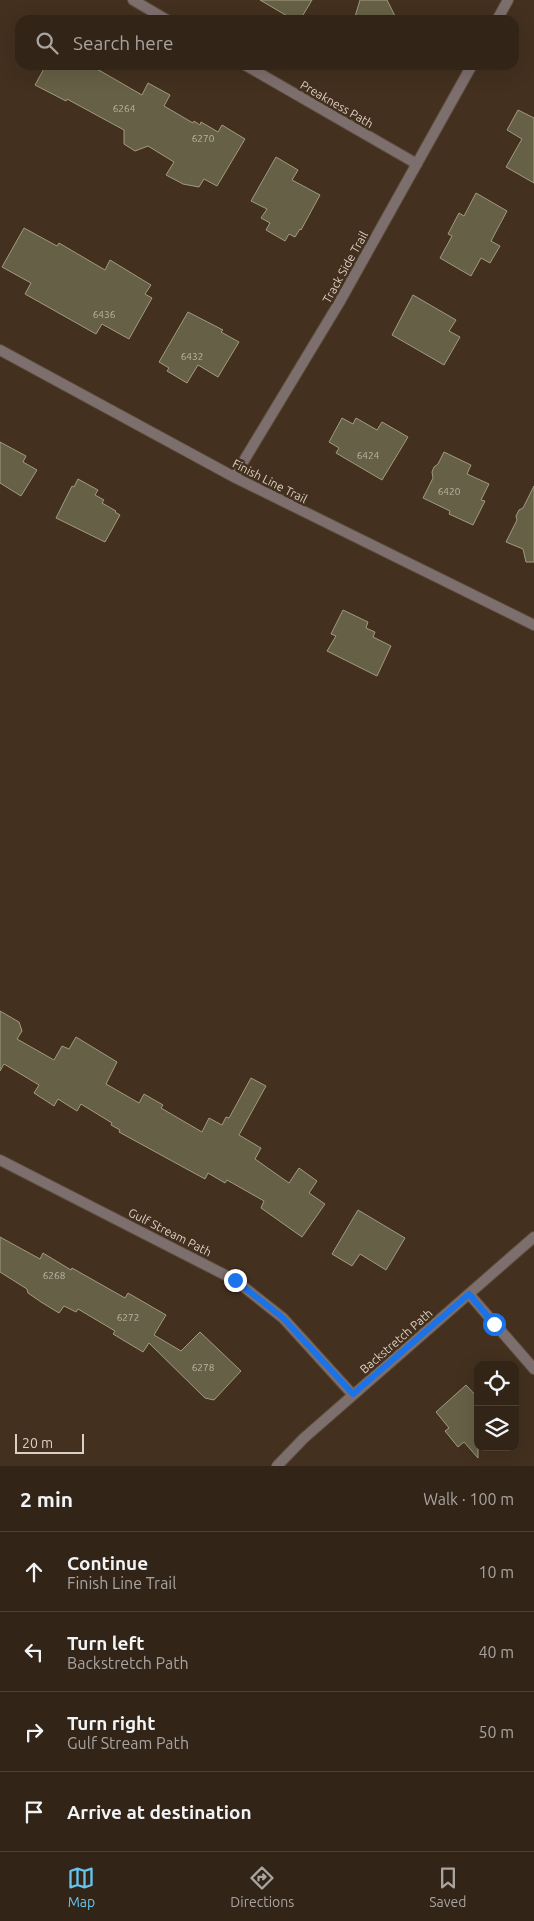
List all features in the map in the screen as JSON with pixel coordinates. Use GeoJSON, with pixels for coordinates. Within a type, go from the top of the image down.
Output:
{"type":"FeatureCollection","features":[{"type":"Feature","properties":{"kind":"street"},"geometry":{"type":"LineString","coordinates":[[133,0],[159,15]]}},
{"type":"Feature","properties":{"kind":"street"},"geometry":{"type":"LineString","coordinates":[[500,15],[508,0]]}},
{"type":"Feature","properties":{"kind":"street","name":"Preakness Path"},"geometry":{"type":"LineString","coordinates":[[255,70],[417,164]]}},
{"type":"Feature","properties":{"kind":"street","name":"Track Side Trail"},"geometry":{"type":"LineString","coordinates":[[234,477],[339,303],[469,70]]}},
{"type":"Feature","properties":{"kind":"street","name":"Finish Line Trail"},"geometry":{"type":"LineString","coordinates":[[0,350],[234,477],[534,625]]}},
{"type":"Feature","properties":{"kind":"street","name":"Gulf Stream Path"},"geometry":{"type":"LineString","coordinates":[[0,1160],[235,1280],[283,1318],[353,1394]]}},
{"type":"Feature","properties":{"kind":"street","name":"Backstretch Path"},"geometry":{"type":"LineString","coordinates":[[277,1466],[304,1438],[353,1394],[534,1237]]}},
{"type":"Feature","properties":{"kind":"street"},"geometry":{"type":"LineString","coordinates":[[469,1294],[534,1369]]}},
{"type":"Feature","properties":{"kind":"building"},"geometry":{"type":"Polygon","coordinates":[[[260,0],[312,0],[303,15],[286,15],[260,0]]]}},
{"type":"Feature","properties":{"kind":"building"},"geometry":{"type":"Polygon","coordinates":[[[360,0],[387,0],[394,15],[356,15],[360,0]]]}},
{"type":"Feature","properties":{"kind":"building"},"geometry":{"type":"Polygon","coordinates":[[[43,70],[99,70],[142,95],[148,83],[170,95],[164,106],[193,123],[194,121],[200,125],[201,122],[218,132],[222,125],[245,139],[217,186],[204,179],[199,187],[183,184],[166,175],[174,162],[148,146],[135,151],[124,144],[124,130],[67,99],[66,101],[35,85],[43,70]]]}},
{"type":"Feature","properties":{"kind":"building"},"geometry":{"type":"Polygon","coordinates":[[[518,110],[534,118],[534,183],[506,167],[522,139],[507,130],[518,110]]]}},
{"type":"Feature","properties":{"kind":"building"},"geometry":{"type":"Polygon","coordinates":[[[276,157],[298,170],[292,180],[320,195],[301,230],[295,237],[289,234],[285,241],[266,230],[270,223],[261,218],[267,209],[251,201],[276,157]]]}},
{"type":"Feature","properties":{"kind":"building"},"geometry":{"type":"Polygon","coordinates":[[[476,193],[507,211],[491,241],[500,246],[490,263],[481,258],[471,276],[440,258],[452,236],[448,234],[459,213],[464,216],[476,193]]]}},
{"type":"Feature","properties":{"kind":"building"},"geometry":{"type":"Polygon","coordinates":[[[24,228],[57,246],[59,243],[105,270],[110,260],[151,285],[145,294],[152,298],[129,339],[102,324],[96,334],[25,294],[31,283],[2,267],[24,228]]]}},
{"type":"Feature","properties":{"kind":"building"},"geometry":{"type":"Polygon","coordinates":[[[413,295],[456,320],[449,331],[460,337],[444,365],[392,335],[413,295]]]}},
{"type":"Feature","properties":{"kind":"building"},"geometry":{"type":"Polygon","coordinates":[[[188,312],[223,330],[221,332],[239,342],[218,377],[198,365],[187,383],[167,371],[169,368],[159,362],[188,312]]]}},
{"type":"Feature","properties":{"kind":"building"},"geometry":{"type":"Polygon","coordinates":[[[342,418],[353,424],[356,418],[377,430],[382,422],[408,437],[382,480],[336,453],[339,448],[329,442],[342,418]]]}},
{"type":"Feature","properties":{"kind":"building"},"geometry":{"type":"Polygon","coordinates":[[[0,442],[26,456],[23,462],[37,470],[21,496],[0,483],[0,442]]]}},
{"type":"Feature","properties":{"kind":"building"},"geometry":{"type":"Polygon","coordinates":[[[444,452],[471,465],[467,474],[489,484],[481,500],[485,501],[473,525],[449,514],[450,511],[423,498],[433,478],[432,472],[434,467],[438,464],[444,452]]]}},
{"type":"Feature","properties":{"kind":"building"},"geometry":{"type":"Polygon","coordinates":[[[78,479],[98,490],[95,495],[104,500],[102,503],[120,515],[105,542],[56,518],[72,486],[74,487],[78,479]]]}},
{"type":"Feature","properties":{"kind":"building"},"geometry":{"type":"Polygon","coordinates":[[[534,486],[534,562],[526,562],[523,549],[506,542],[517,520],[516,516],[519,510],[523,508],[534,486]]]}},
{"type":"Feature","properties":{"kind":"building"},"geometry":{"type":"Polygon","coordinates":[[[343,610],[368,622],[366,628],[375,632],[373,637],[391,646],[377,676],[327,651],[336,636],[331,634],[343,610]]]}},
{"type":"Feature","properties":{"kind":"building"},"geometry":{"type":"Polygon","coordinates":[[[0,1011],[19,1022],[22,1031],[17,1039],[54,1060],[62,1046],[69,1049],[76,1037],[117,1062],[106,1084],[139,1103],[144,1094],[163,1105],[161,1108],[202,1132],[209,1118],[222,1125],[226,1117],[229,1118],[251,1078],[266,1086],[239,1135],[261,1148],[255,1159],[289,1183],[299,1168],[317,1181],[309,1193],[325,1204],[302,1237],[261,1208],[264,1201],[227,1180],[225,1183],[208,1173],[205,1179],[119,1132],[120,1130],[111,1125],[112,1123],[81,1104],[77,1111],[58,1099],[54,1106],[34,1093],[39,1085],[4,1064],[0,1071],[0,1011]]]}},
{"type":"Feature","properties":{"kind":"building"},"geometry":{"type":"Polygon","coordinates":[[[358,1210],[405,1238],[386,1270],[360,1254],[352,1266],[332,1254],[358,1210]]]}},
{"type":"Feature","properties":{"kind":"building"},"geometry":{"type":"Polygon","coordinates":[[[0,1237],[40,1259],[43,1253],[125,1298],[128,1293],[166,1315],[154,1335],[181,1351],[200,1332],[241,1371],[214,1400],[205,1398],[149,1343],[143,1352],[113,1334],[115,1331],[78,1309],[76,1312],[64,1306],[59,1313],[0,1272],[0,1237]]]}},
{"type":"Feature","properties":{"kind":"building"},"geometry":{"type":"Polygon","coordinates":[[[466,1385],[474,1394],[474,1451],[478,1451],[478,1458],[464,1442],[458,1447],[445,1431],[449,1428],[436,1412],[466,1385]]]}},
{"type":"Feature","properties":{"kind":"route"},"geometry":{"type":"LineString","coordinates":[[235,1280],[283,1318],[353,1394],[469,1294],[494,1324]]}}]}
